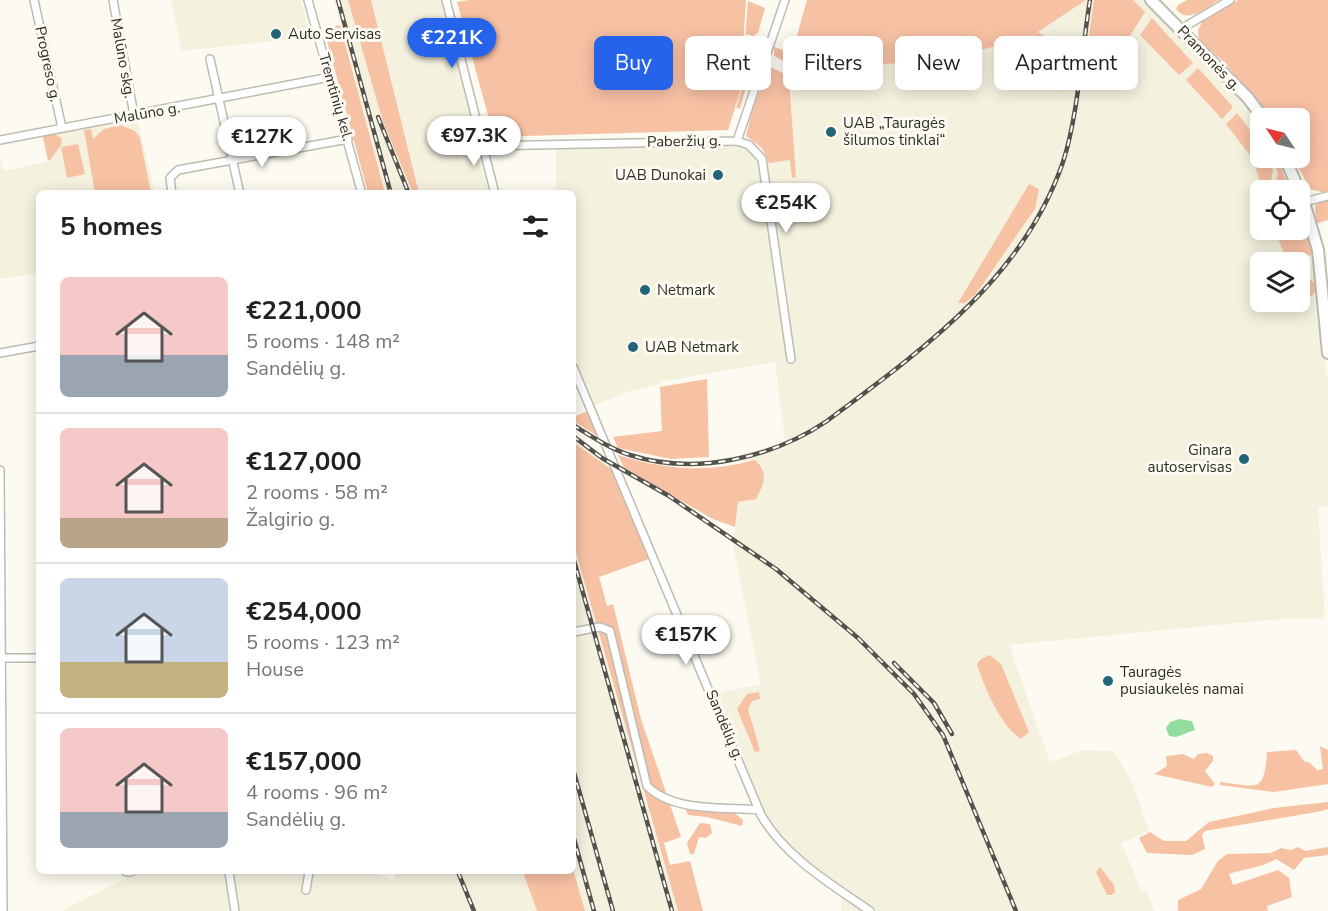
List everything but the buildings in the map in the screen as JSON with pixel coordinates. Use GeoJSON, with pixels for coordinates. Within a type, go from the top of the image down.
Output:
{"type":"FeatureCollection","features":[{"type":"Feature","properties":{"kind":"main road","name":"Pramonės g."},"geometry":{"type":"LineString","coordinates":[[1151,0],[1256,108]]}},
{"type":"Feature","properties":{"kind":"main road"},"geometry":{"type":"LineString","coordinates":[[1310,223],[1321,262],[1328,353]]}},
{"type":"Feature","properties":{"kind":"street","name":"Progreso g."},"geometry":{"type":"LineString","coordinates":[[34,0],[62,128]]}},
{"type":"Feature","properties":{"kind":"street","name":"Malūno skg."},"geometry":{"type":"LineString","coordinates":[[113,0],[134,115]]}},
{"type":"Feature","properties":{"kind":"street","name":"Tremtinių kel."},"geometry":{"type":"LineString","coordinates":[[308,0],[361,190]]}},
{"type":"Feature","properties":{"kind":"street"},"geometry":{"type":"LineString","coordinates":[[446,0],[494,190]]}},
{"type":"Feature","properties":{"kind":"street","name":"Paberžių g."},"geometry":{"type":"LineString","coordinates":[[482,146],[737,141],[785,0]]}},
{"type":"Feature","properties":{"kind":"street"},"geometry":{"type":"LineString","coordinates":[[1181,29],[1230,0]]}},
{"type":"Feature","properties":{"kind":"street"},"geometry":{"type":"LineString","coordinates":[[210,59],[239,190]]}},
{"type":"Feature","properties":{"kind":"street","name":"Malūno g."},"geometry":{"type":"LineString","coordinates":[[0,140],[218,101],[330,77]]}},
{"type":"Feature","properties":{"kind":"street"},"geometry":{"type":"LineString","coordinates":[[172,190],[170,178],[174,172],[348,139]]}},
{"type":"Feature","properties":{"kind":"street"},"geometry":{"type":"LineString","coordinates":[[737,141],[749,145],[762,159],[791,359]]}},
{"type":"Feature","properties":{"kind":"street"},"geometry":{"type":"LineString","coordinates":[[1310,200],[1328,196]]}},
{"type":"Feature","properties":{"kind":"street"},"geometry":{"type":"LineString","coordinates":[[0,353],[36,347]]}},
{"type":"Feature","properties":{"kind":"street","name":"Sandėlių g."},"geometry":{"type":"LineString","coordinates":[[576,374],[759,810],[771,832],[792,855],[868,910]]}},
{"type":"Feature","properties":{"kind":"street"},"geometry":{"type":"LineString","coordinates":[[0,470],[3,911]]}},
{"type":"Feature","properties":{"kind":"street"},"geometry":{"type":"LineString","coordinates":[[576,631],[600,627],[610,631],[647,786],[654,793],[672,802],[759,810]]}},
{"type":"Feature","properties":{"kind":"street"},"geometry":{"type":"LineString","coordinates":[[0,658],[36,658]]}},
{"type":"Feature","properties":{"kind":"street"},"geometry":{"type":"LineString","coordinates":[[229,874],[234,911]]}},
{"type":"Feature","properties":{"kind":"street"},"geometry":{"type":"LineString","coordinates":[[306,890],[309,874]]}},
{"type":"Feature","properties":{"kind":"shaded area"},"geometry":{"type":"Polygon","coordinates":[[[171,0],[301,0],[311,37],[182,51],[171,0]]]}},
{"type":"Feature","properties":{"kind":"shaded area"},"geometry":{"type":"Polygon","coordinates":[[[334,0],[348,0],[383,121],[412,190],[384,190],[334,0]]]}},
{"type":"Feature","properties":{"kind":"shaded area"},"geometry":{"type":"Polygon","coordinates":[[[348,0],[371,0],[418,190],[412,190],[383,122],[348,0]]]}},
{"type":"Feature","properties":{"kind":"shaded area"},"geometry":{"type":"Polygon","coordinates":[[[371,0],[446,0],[474,108],[473,131],[489,190],[418,190],[371,0]]]}},
{"type":"Feature","properties":{"kind":"shaded area"},"geometry":{"type":"Polygon","coordinates":[[[469,0],[746,0],[744,36],[685,36],[685,90],[740,90],[728,130],[494,137],[457,2],[469,0]]]}},
{"type":"Feature","properties":{"kind":"shaded area"},"geometry":{"type":"Polygon","coordinates":[[[807,0],[1086,0],[1038,32],[1044,36],[994,36],[994,47],[984,49],[982,49],[982,36],[895,36],[895,63],[883,64],[883,36],[797,36],[807,0]]]}},
{"type":"Feature","properties":{"kind":"shaded area"},"geometry":{"type":"Polygon","coordinates":[[[1086,0],[1147,0],[1250,108],[1250,168],[1285,168],[1290,180],[1250,180],[1250,240],[1310,240],[1310,235],[1314,247],[1316,314],[1328,380],[1328,506],[1318,508],[1325,619],[1291,618],[1009,645],[1050,762],[1083,750],[1114,751],[1133,784],[1149,831],[1121,843],[1142,891],[1146,889],[1155,911],[841,911],[841,891],[771,832],[712,694],[761,684],[733,545],[744,452],[770,448],[785,440],[775,362],[660,382],[660,384],[630,391],[591,407],[576,374],[576,190],[556,190],[556,145],[750,140],[762,148],[766,155],[791,160],[792,177],[796,177],[791,90],[883,90],[883,64],[895,63],[895,90],[982,90],[982,49],[994,47],[994,90],[1138,90],[1138,36],[1032,36],[1086,0]]]}},
{"type":"Feature","properties":{"kind":"shaded area"},"geometry":{"type":"Polygon","coordinates":[[[1094,0],[1133,0],[1145,12],[1130,36],[1089,36],[1094,0]]]}},
{"type":"Feature","properties":{"kind":"shaded area"},"geometry":{"type":"Polygon","coordinates":[[[1187,0],[1219,0],[1198,13],[1186,15],[1176,9],[1178,5],[1187,0]]]}},
{"type":"Feature","properties":{"kind":"shaded area"},"geometry":{"type":"Polygon","coordinates":[[[1238,0],[1328,0],[1328,194],[1310,189],[1310,180],[1305,180],[1298,168],[1310,168],[1310,108],[1263,108],[1224,62],[1199,40],[1198,30],[1203,20],[1238,0]]]}},
{"type":"Feature","properties":{"kind":"shaded area"},"geometry":{"type":"Polygon","coordinates":[[[748,1],[765,8],[758,33],[745,36],[748,1]]]}},
{"type":"Feature","properties":{"kind":"shaded area"},"geometry":{"type":"Polygon","coordinates":[[[1152,18],[1193,63],[1179,75],[1140,35],[1152,18]]]}},
{"type":"Feature","properties":{"kind":"shaded area"},"geometry":{"type":"Polygon","coordinates":[[[340,25],[384,190],[367,190],[324,30],[340,25]]]}},
{"type":"Feature","properties":{"kind":"shaded area"},"geometry":{"type":"Polygon","coordinates":[[[774,47],[783,50],[783,61],[774,56],[774,47]]]}},
{"type":"Feature","properties":{"kind":"shaded area"},"geometry":{"type":"Polygon","coordinates":[[[771,67],[783,73],[783,90],[790,90],[796,177],[792,178],[790,160],[769,163],[762,148],[746,136],[752,110],[760,90],[771,90],[771,67]]]}},
{"type":"Feature","properties":{"kind":"shaded area"},"geometry":{"type":"Polygon","coordinates":[[[1198,68],[1233,107],[1222,119],[1186,80],[1198,68]]]}},
{"type":"Feature","properties":{"kind":"shaded area"},"geometry":{"type":"Polygon","coordinates":[[[745,90],[740,109],[736,108],[741,92],[745,90]]]}},
{"type":"Feature","properties":{"kind":"shaded area"},"geometry":{"type":"Polygon","coordinates":[[[1237,113],[1250,130],[1250,155],[1226,124],[1237,113]]]}},
{"type":"Feature","properties":{"kind":"shaded area"},"geometry":{"type":"Polygon","coordinates":[[[136,115],[154,190],[36,190],[36,273],[0,279],[0,157],[3,171],[47,162],[41,132],[136,115]]]}},
{"type":"Feature","properties":{"kind":"shaded area"},"geometry":{"type":"Polygon","coordinates":[[[120,125],[135,131],[140,138],[150,190],[94,190],[84,130],[91,129],[93,139],[104,129],[120,125]]]}},
{"type":"Feature","properties":{"kind":"shaded area"},"geometry":{"type":"Polygon","coordinates":[[[57,135],[62,139],[61,145],[50,160],[48,160],[43,136],[57,135]]]}},
{"type":"Feature","properties":{"kind":"shaded area"},"geometry":{"type":"Polygon","coordinates":[[[78,144],[85,174],[67,178],[61,147],[78,144]]]}},
{"type":"Feature","properties":{"kind":"shaded area"},"geometry":{"type":"Polygon","coordinates":[[[1255,168],[1272,168],[1271,180],[1260,180],[1255,168]]]}},
{"type":"Feature","properties":{"kind":"shaded area"},"geometry":{"type":"Polygon","coordinates":[[[1276,168],[1281,168],[1286,180],[1276,180],[1276,168]]]}},
{"type":"Feature","properties":{"kind":"shaded area"},"geometry":{"type":"Polygon","coordinates":[[[1029,184],[1039,189],[1035,209],[976,294],[965,303],[958,303],[1029,184]]]}},
{"type":"Feature","properties":{"kind":"shaded area"},"geometry":{"type":"Polygon","coordinates":[[[1328,200],[1328,220],[1316,224],[1315,206],[1319,202],[1328,200]]]}},
{"type":"Feature","properties":{"kind":"shaded area"},"geometry":{"type":"Polygon","coordinates":[[[1310,239],[1314,254],[1283,252],[1279,241],[1310,239]]]}},
{"type":"Feature","properties":{"kind":"shaded area"},"geometry":{"type":"Polygon","coordinates":[[[1310,280],[1315,285],[1315,291],[1310,296],[1310,280]]]}},
{"type":"Feature","properties":{"kind":"shaded area"},"geometry":{"type":"Polygon","coordinates":[[[707,379],[709,457],[671,459],[618,448],[613,437],[662,431],[660,387],[707,379]]]}},
{"type":"Feature","properties":{"kind":"shaded area"},"geometry":{"type":"Polygon","coordinates":[[[588,411],[599,437],[576,423],[576,416],[588,411]]]}},
{"type":"Feature","properties":{"kind":"shaded area"},"geometry":{"type":"Polygon","coordinates":[[[576,435],[609,460],[615,472],[576,444],[576,435]]]}},
{"type":"Feature","properties":{"kind":"shaded area"},"geometry":{"type":"Polygon","coordinates":[[[576,444],[615,472],[649,559],[599,577],[607,606],[613,604],[641,719],[681,837],[664,843],[670,865],[690,861],[703,911],[678,911],[576,553],[576,444]]]}},
{"type":"Feature","properties":{"kind":"shaded area"},"geometry":{"type":"Polygon","coordinates":[[[618,455],[653,464],[686,468],[720,467],[755,460],[762,469],[764,479],[756,499],[738,502],[735,527],[713,519],[624,468],[618,455]]]}},
{"type":"Feature","properties":{"kind":"shaded area"},"geometry":{"type":"Polygon","coordinates":[[[576,553],[678,911],[585,911],[574,874],[576,553]]]}},
{"type":"Feature","properties":{"kind":"shaded area"},"geometry":{"type":"Polygon","coordinates":[[[990,655],[1001,664],[1029,732],[1021,739],[1006,725],[988,694],[980,673],[977,664],[981,659],[990,655]]]}},
{"type":"Feature","properties":{"kind":"shaded area"},"geometry":{"type":"Polygon","coordinates":[[[759,692],[760,699],[752,701],[748,709],[760,751],[755,752],[737,709],[747,694],[759,692]]]}},
{"type":"Feature","properties":{"kind":"shaded area"},"geometry":{"type":"Polygon","coordinates":[[[1179,719],[1192,721],[1195,730],[1176,737],[1169,736],[1166,728],[1170,722],[1179,719]]]}},
{"type":"Feature","properties":{"kind":"shaded area"},"geometry":{"type":"Polygon","coordinates":[[[1320,746],[1328,750],[1328,784],[1274,792],[1220,785],[1220,782],[1257,785],[1264,775],[1267,752],[1296,750],[1304,761],[1317,770],[1323,769],[1320,746]]]}},
{"type":"Feature","properties":{"kind":"shaded area"},"geometry":{"type":"Polygon","coordinates":[[[1207,753],[1213,756],[1213,761],[1205,771],[1215,784],[1212,787],[1154,774],[1167,766],[1166,756],[1183,754],[1194,759],[1198,754],[1207,753]]]}},
{"type":"Feature","properties":{"kind":"shaded area"},"geometry":{"type":"Polygon","coordinates":[[[1328,802],[1328,809],[1322,811],[1205,831],[1202,835],[1205,849],[1192,855],[1147,853],[1139,838],[1150,832],[1164,841],[1186,841],[1209,822],[1274,808],[1328,802]]]}},
{"type":"Feature","properties":{"kind":"shaded area"},"geometry":{"type":"Polygon","coordinates":[[[689,808],[732,811],[743,820],[742,826],[707,817],[688,815],[686,810],[689,808]]]}},
{"type":"Feature","properties":{"kind":"shaded area"},"geometry":{"type":"Polygon","coordinates":[[[700,823],[710,824],[712,833],[706,838],[699,837],[694,854],[690,854],[687,843],[700,823]]]}},
{"type":"Feature","properties":{"kind":"shaded area"},"geometry":{"type":"Polygon","coordinates":[[[1298,847],[1305,851],[1328,847],[1328,855],[1304,858],[1294,870],[1276,859],[1260,866],[1229,874],[1233,885],[1278,870],[1289,878],[1292,897],[1267,906],[1268,911],[1178,911],[1178,900],[1201,889],[1218,861],[1227,854],[1271,853],[1281,848],[1291,850],[1298,847]]]}},
{"type":"Feature","properties":{"kind":"shaded area"},"geometry":{"type":"Polygon","coordinates":[[[1100,867],[1114,885],[1115,892],[1112,895],[1107,895],[1096,872],[1100,867]]]}},
{"type":"Feature","properties":{"kind":"shaded area"},"geometry":{"type":"Polygon","coordinates":[[[135,874],[378,874],[393,880],[396,874],[524,874],[537,911],[61,911],[135,874]]]}},
{"type":"Feature","properties":{"kind":"shaded area"},"geometry":{"type":"Polygon","coordinates":[[[524,874],[574,874],[585,911],[537,911],[524,874]]]}},
{"type":"Feature","properties":{"kind":"railway"},"geometry":{"type":"LineString","coordinates":[[338,0],[390,190]]}},
{"type":"Feature","properties":{"kind":"railway"},"geometry":{"type":"LineString","coordinates":[[576,427],[615,449],[655,461],[680,464],[706,463],[758,454],[782,445],[827,421],[933,339],[996,277],[1023,242],[1045,204],[1068,144],[1090,0]]}},
{"type":"Feature","properties":{"kind":"railway"},"geometry":{"type":"LineString","coordinates":[[378,117],[407,190]]}},
{"type":"Feature","properties":{"kind":"railway"},"geometry":{"type":"LineString","coordinates":[[576,438],[602,458],[669,496],[776,569],[858,638],[914,694],[943,735],[1016,911]]}},
{"type":"Feature","properties":{"kind":"railway"},"geometry":{"type":"LineString","coordinates":[[576,568],[672,911]]}},
{"type":"Feature","properties":{"kind":"railway"},"geometry":{"type":"LineString","coordinates":[[894,663],[934,703],[952,734]]}},
{"type":"Feature","properties":{"kind":"railway"},"geometry":{"type":"LineString","coordinates":[[576,780],[613,911]]}},
{"type":"Feature","properties":{"kind":"railway"},"geometry":{"type":"LineString","coordinates":[[576,846],[594,911]]}},
{"type":"Feature","properties":{"kind":"railway"},"geometry":{"type":"LineString","coordinates":[[459,874],[474,911]]}},
{"type":"Feature","properties":{"kind":"place","name":"Auto Servisas"},"geometry":{"type":"Point","coordinates":[276,34]}},
{"type":"Feature","properties":{"kind":"place","name":"UAB „Tauragės šilumos tinklai“"},"geometry":{"type":"Point","coordinates":[831,132]}},
{"type":"Feature","properties":{"kind":"place","name":"UAB Dunokai"},"geometry":{"type":"Point","coordinates":[718,175]}},
{"type":"Feature","properties":{"kind":"place","name":"Netmark"},"geometry":{"type":"Point","coordinates":[645,290]}},
{"type":"Feature","properties":{"kind":"place","name":"UAB Netmark"},"geometry":{"type":"Point","coordinates":[633,347]}},
{"type":"Feature","properties":{"kind":"place","name":"Ginara autoservisas"},"geometry":{"type":"Point","coordinates":[1244,459]}},
{"type":"Feature","properties":{"kind":"place","name":"Tauragės pusiaukelės namai"},"geometry":{"type":"Point","coordinates":[1108,681]}}]}
